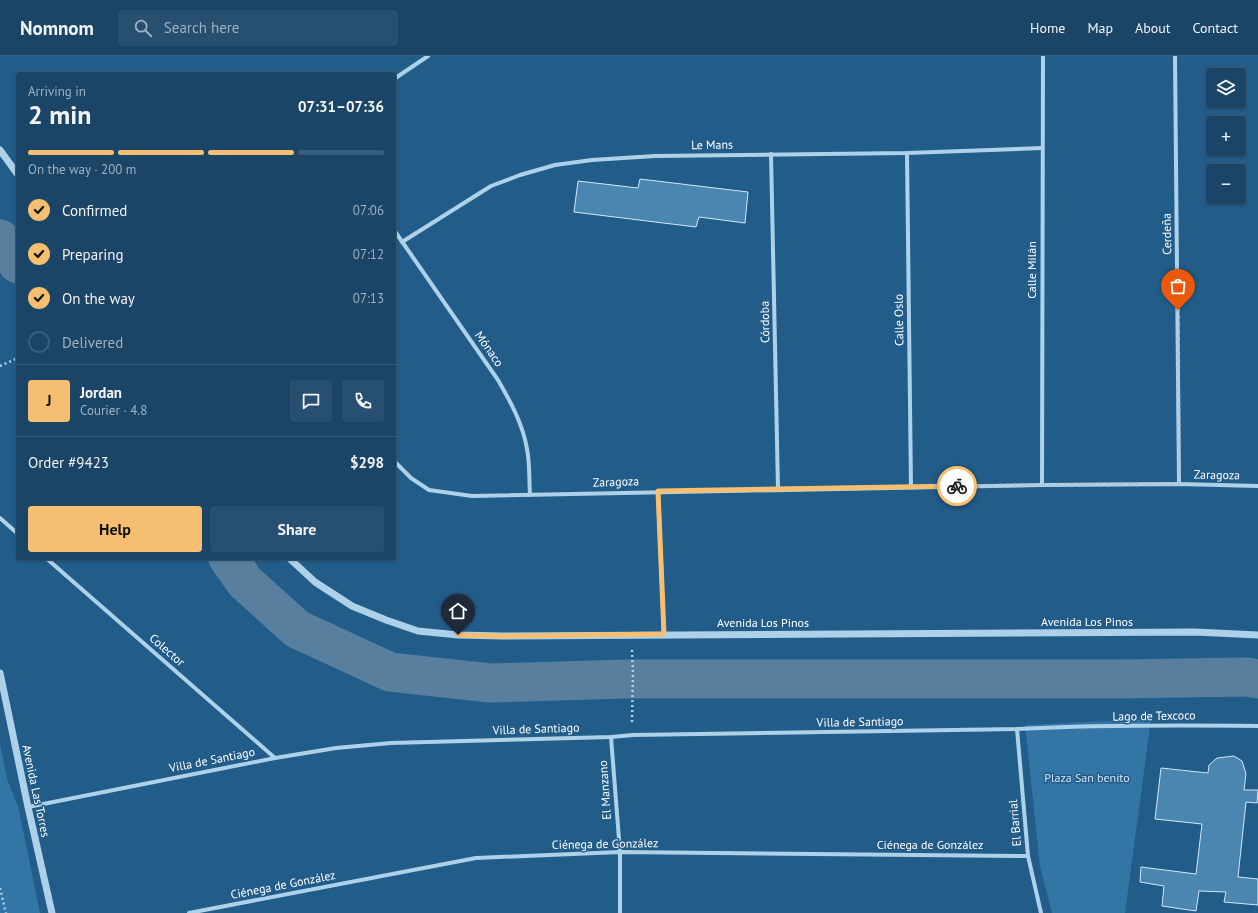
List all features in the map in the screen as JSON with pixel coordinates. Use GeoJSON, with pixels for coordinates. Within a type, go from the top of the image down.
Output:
{"type":"FeatureCollection","features":[{"type":"Feature","properties":{"kind":"street"},"geometry":{"type":"LineString","coordinates":[[396,78],[428,56]]}},
{"type":"Feature","properties":{"kind":"street","name":"Calle Milán"},"geometry":{"type":"LineString","coordinates":[[1042,485],[1042,148],[1044,56]]}},
{"type":"Feature","properties":{"kind":"street","name":"Cerdeña"},"geometry":{"type":"LineString","coordinates":[[1175,56],[1179,484]]}},
{"type":"Feature","properties":{"kind":"street","name":"Le Mans"},"geometry":{"type":"LineString","coordinates":[[402,242],[491,186],[520,175],[555,165],[592,160],[655,156],[907,153],[1042,148]]}},
{"type":"Feature","properties":{"kind":"street"},"geometry":{"type":"LineString","coordinates":[[0,150],[16,172]]}},
{"type":"Feature","properties":{"kind":"street","name":"Calle Oslo"},"geometry":{"type":"LineString","coordinates":[[907,153],[911,487]]}},
{"type":"Feature","properties":{"kind":"street","name":"Córdoba"},"geometry":{"type":"LineString","coordinates":[[771,154],[778,489]]}},
{"type":"Feature","properties":{"kind":"street","name":"Mónaco"},"geometry":{"type":"LineString","coordinates":[[396,233],[498,380],[512,405],[523,432],[527,449],[530,495]]}},
{"type":"Feature","properties":{"kind":"street","name":"Zaragoza"},"geometry":{"type":"LineString","coordinates":[[396,463],[411,478],[429,490],[472,496],[658,491],[1042,485],[1179,484],[1258,486]]}},
{"type":"Feature","properties":{"kind":"street"},"geometry":{"type":"LineString","coordinates":[[658,491],[664,634]]}},
{"type":"Feature","properties":{"kind":"street"},"geometry":{"type":"LineString","coordinates":[[0,518],[16,532]]}},
{"type":"Feature","properties":{"kind":"street","name":"Colector"},"geometry":{"type":"LineString","coordinates":[[48,560],[275,758]]}},
{"type":"Feature","properties":{"kind":"street","name":"Avenida Los Pinos"},"geometry":{"type":"LineString","coordinates":[[291,560],[315,582],[352,606],[418,631],[458,635],[1195,632],[1258,635]]}},
{"type":"Feature","properties":{"kind":"street","name":"Avenida Las Torres"},"geometry":{"type":"LineString","coordinates":[[0,673],[52,913]]}},
{"type":"Feature","properties":{"kind":"street","name":"Lago de Texcoco"},"geometry":{"type":"LineString","coordinates":[[1050,728],[1258,726]]}},
{"type":"Feature","properties":{"kind":"street","name":"Villa de Santiago"},"geometry":{"type":"LineString","coordinates":[[28,807],[275,758],[336,748],[391,743],[611,737],[633,735],[1050,728]]}},
{"type":"Feature","properties":{"kind":"street","name":"El Barrial"},"geometry":{"type":"LineString","coordinates":[[1017,729],[1028,856],[1041,913]]}},
{"type":"Feature","properties":{"kind":"street","name":"El Manzano"},"geometry":{"type":"LineString","coordinates":[[611,737],[620,852],[620,913]]}},
{"type":"Feature","properties":{"kind":"street","name":"Ciénega de González"},"geometry":{"type":"LineString","coordinates":[[189,913],[476,858],[620,852],[1028,856]]}},
{"type":"Feature","properties":{"kind":"path"},"geometry":{"type":"LineString","coordinates":[[0,366],[16,359]]}},
{"type":"Feature","properties":{"kind":"path"},"geometry":{"type":"LineString","coordinates":[[631,635],[633,672],[632,717]]}},
{"type":"Feature","properties":{"kind":"path"},"geometry":{"type":"LineString","coordinates":[[0,888],[6,913]]}},
{"type":"Feature","properties":{"kind":"green space","name":"Plaza San benito"},"geometry":{"type":"Polygon","coordinates":[[[1151,719],[1125,913],[1052,913],[1040,866],[1025,725],[1151,719]]]}},
{"type":"Feature","properties":{"kind":"green space"},"geometry":{"type":"Polygon","coordinates":[[[0,743],[7,779],[18,806],[40,913],[0,913],[0,743]]]}},
{"type":"Feature","properties":{"kind":"building"},"geometry":{"type":"Polygon","coordinates":[[[640,179],[748,192],[745,223],[699,217],[696,227],[574,212],[578,181],[638,188],[640,179]]]}},
{"type":"Feature","properties":{"kind":"building"},"geometry":{"type":"Polygon","coordinates":[[[1234,756],[1242,761],[1246,774],[1244,790],[1258,790],[1257,803],[1246,802],[1238,877],[1258,879],[1258,905],[1224,902],[1226,892],[1199,891],[1196,911],[1162,906],[1164,886],[1140,882],[1141,867],[1196,874],[1202,824],[1155,819],[1161,768],[1208,773],[1209,765],[1217,758],[1234,756]]]}},
{"type":"Feature","properties":{"kind":"waterway"},"geometry":{"type":"LineString","coordinates":[[0,239],[16,261]]}},
{"type":"Feature","properties":{"kind":"waterway"},"geometry":{"type":"LineString","coordinates":[[229,560],[245,582],[297,629],[390,672],[490,683],[626,679],[1118,679],[1247,677],[1258,679]]}},
{"type":"Feature","properties":{"kind":"way so far"},"geometry":{"type":"LineString","coordinates":[[957,486],[1179,484],[1178,310]]}},
{"type":"Feature","properties":{"kind":"route"},"geometry":{"type":"LineString","coordinates":[[458,635],[503,636],[664,634],[658,491],[957,486]]}}]}
